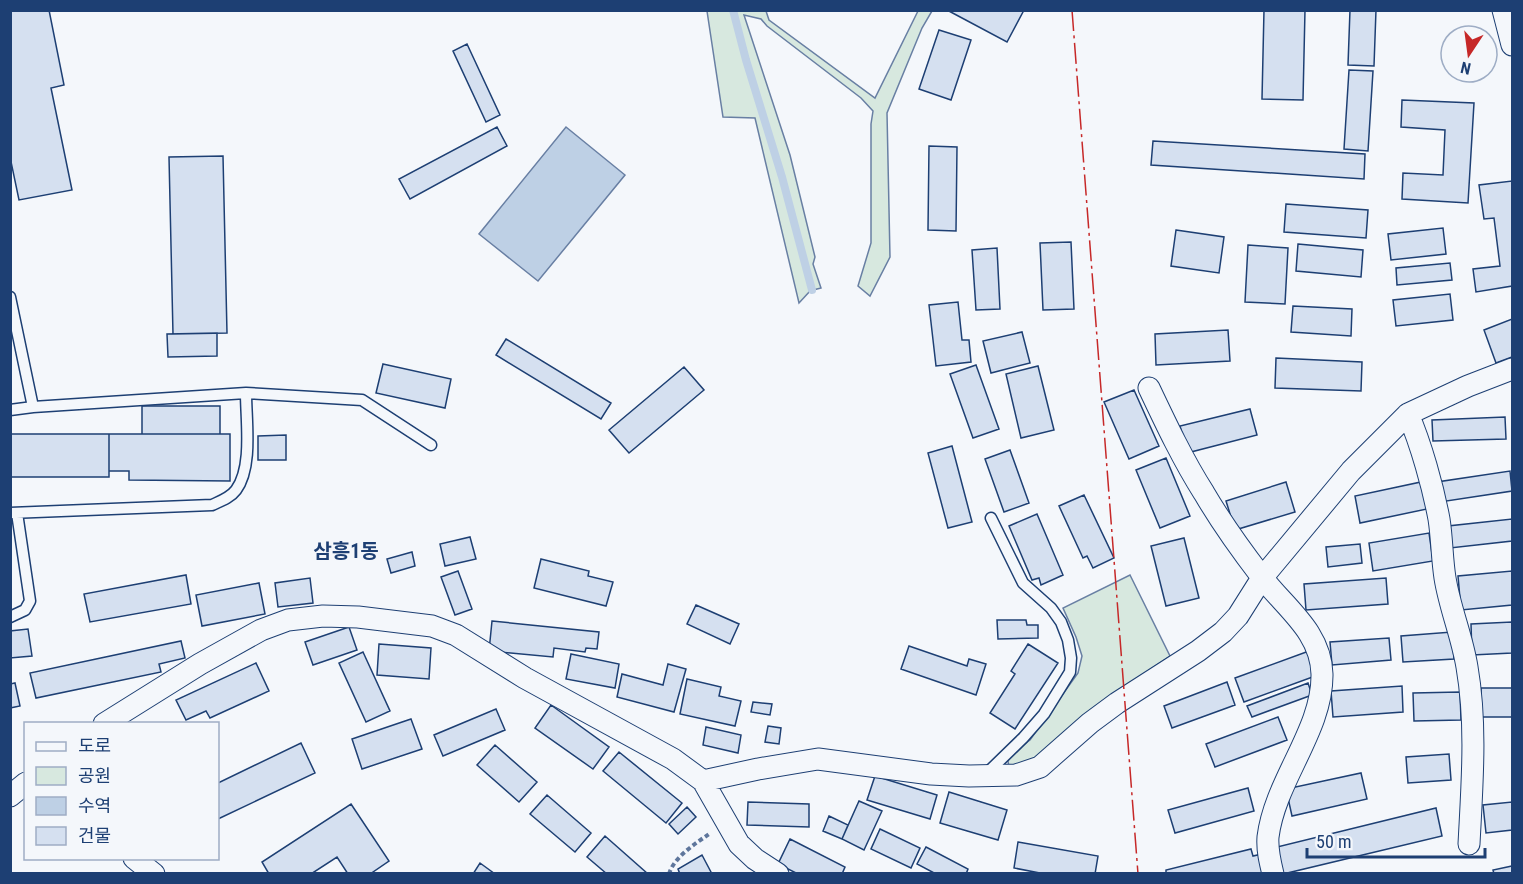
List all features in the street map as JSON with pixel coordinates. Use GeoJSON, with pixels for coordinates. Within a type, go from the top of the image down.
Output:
{"type":"FeatureCollection","features":[{"type":"Feature","properties":{"kind":"street"},"geometry":{"type":"LineString","coordinates":[[1503,10],[1512,45]]}},
{"type":"Feature","properties":{"kind":"street"},"geometry":{"type":"LineString","coordinates":[[703,781],[818,759],[931,774],[983,776],[1016,775],[1040,767],[1090,723],[1117,703],[1198,651],[1223,632],[1238,616],[1262,578],[1351,471],[1408,414],[1468,386],[1512,369]]}},
{"type":"Feature","properties":{"kind":"street"},"geometry":{"type":"LineString","coordinates":[[1149,388],[1176,446],[1204,494],[1262,578],[1306,628],[1317,645],[1322,686],[1305,742],[1282,786],[1271,823],[1268,851],[1273,873]]}},
{"type":"Feature","properties":{"kind":"street"},"geometry":{"type":"LineString","coordinates":[[1408,414],[1416,431],[1439,519],[1449,600],[1461,637],[1467,668],[1474,749],[1469,844]]}},
{"type":"Feature","properties":{"kind":"street"},"geometry":{"type":"LineString","coordinates":[[106,722],[200,664],[261,630],[288,620],[323,616],[358,617],[432,626],[456,636],[525,678],[673,759],[703,781],[740,844],[754,859],[778,873]]}},
{"type":"Feature","properties":{"kind":"street"},"geometry":{"type":"LineString","coordinates":[[10,796],[24,785]]}},
{"type":"Feature","properties":{"kind":"street"},"geometry":{"type":"LineString","coordinates":[[137,860],[154,873]]}},
{"type":"Feature","properties":{"kind":"lane"},"geometry":{"type":"LineString","coordinates":[[10,297],[33,407]]}},
{"type":"Feature","properties":{"kind":"lane"},"geometry":{"type":"LineString","coordinates":[[10,617],[25,609],[30,601],[14,513],[212,505],[227,498],[235,491],[242,478],[246,462],[246,393]]}},
{"type":"Feature","properties":{"kind":"lane"},"geometry":{"type":"LineString","coordinates":[[10,410],[246,393],[362,400],[431,445]]}},
{"type":"Feature","properties":{"kind":"lane"},"geometry":{"type":"LineString","coordinates":[[983,776],[1023,738],[1044,714],[1070,672],[1071,658],[1068,640],[1060,622],[1051,608],[1023,583],[991,519]]}},
{"type":"Feature","properties":{"kind":"path"},"geometry":{"type":"LineString","coordinates":[[669,873],[680,857],[711,833],[725,816]]}},
{"type":"Feature","properties":{"kind":"green space"},"geometry":{"type":"Polygon","coordinates":[[[707,11],[731,11],[780,177],[810,291],[799,303],[755,118],[723,117],[707,11]]]}},
{"type":"Feature","properties":{"kind":"green space"},"geometry":{"type":"Polygon","coordinates":[[[735,11],[766,11],[769,20],[875,98],[918,11],[932,11],[922,28],[887,113],[890,257],[870,296],[858,286],[871,243],[871,124],[873,111],[861,98],[761,19],[744,15],[790,155],[815,257],[813,264],[821,288],[813,290],[735,11]]]}},
{"type":"Feature","properties":{"kind":"green space"},"geometry":{"type":"Polygon","coordinates":[[[1130,575],[1170,656],[1115,693],[1045,755],[1009,767],[1008,761],[1013,752],[1030,740],[1078,673],[1082,656],[1063,608],[1130,575]]]}},
{"type":"Feature","properties":{"kind":"water"},"geometry":{"type":"Polygon","coordinates":[[[566,127],[625,175],[538,281],[479,234],[566,127]]]}},
{"type":"Feature","properties":{"kind":"building"},"geometry":{"type":"Polygon","coordinates":[[[10,10],[49,10],[64,85],[51,88],[72,190],[19,200],[10,157],[10,10]]]}},
{"type":"Feature","properties":{"kind":"building"},"geometry":{"type":"Polygon","coordinates":[[[947,10],[1024,10],[1007,42],[947,10]]]}},
{"type":"Feature","properties":{"kind":"building"},"geometry":{"type":"Polygon","coordinates":[[[1264,10],[1305,10],[1303,100],[1262,99],[1264,10]]]}},
{"type":"Feature","properties":{"kind":"building"},"geometry":{"type":"Polygon","coordinates":[[[1350,10],[1376,10],[1374,66],[1348,65],[1350,10]]]}},
{"type":"Feature","properties":{"kind":"building"},"geometry":{"type":"Polygon","coordinates":[[[939,30],[971,40],[951,100],[919,89],[939,30]]]}},
{"type":"Feature","properties":{"kind":"building"},"geometry":{"type":"Polygon","coordinates":[[[467,44],[500,115],[486,122],[453,51],[467,44]]]}},
{"type":"Feature","properties":{"kind":"building"},"geometry":{"type":"Polygon","coordinates":[[[1349,70],[1373,71],[1368,151],[1344,149],[1349,70]]]}},
{"type":"Feature","properties":{"kind":"building"},"geometry":{"type":"Polygon","coordinates":[[[1402,100],[1474,103],[1468,203],[1402,199],[1403,173],[1443,175],[1445,130],[1401,127],[1402,100]]]}},
{"type":"Feature","properties":{"kind":"building"},"geometry":{"type":"Polygon","coordinates":[[[497,127],[507,146],[410,199],[399,179],[497,127]]]}},
{"type":"Feature","properties":{"kind":"building"},"geometry":{"type":"Polygon","coordinates":[[[1153,141],[1365,154],[1364,179],[1151,165],[1153,141]]]}},
{"type":"Feature","properties":{"kind":"building"},"geometry":{"type":"Polygon","coordinates":[[[929,146],[957,147],[956,231],[928,230],[929,146]]]}},
{"type":"Feature","properties":{"kind":"building"},"geometry":{"type":"Polygon","coordinates":[[[223,156],[227,333],[173,334],[169,157],[223,156]]]}},
{"type":"Feature","properties":{"kind":"building"},"geometry":{"type":"Polygon","coordinates":[[[1512,181],[1512,286],[1476,292],[1473,269],[1500,266],[1494,218],[1484,219],[1479,185],[1512,181]]]}},
{"type":"Feature","properties":{"kind":"building"},"geometry":{"type":"Polygon","coordinates":[[[1286,204],[1368,210],[1366,238],[1284,232],[1286,204]]]}},
{"type":"Feature","properties":{"kind":"building"},"geometry":{"type":"Polygon","coordinates":[[[1443,228],[1446,254],[1391,260],[1388,234],[1443,228]]]}},
{"type":"Feature","properties":{"kind":"building"},"geometry":{"type":"Polygon","coordinates":[[[1176,230],[1224,237],[1219,273],[1171,266],[1176,230]]]}},
{"type":"Feature","properties":{"kind":"building"},"geometry":{"type":"Polygon","coordinates":[[[1071,242],[1074,309],[1043,310],[1040,243],[1071,242]]]}},
{"type":"Feature","properties":{"kind":"building"},"geometry":{"type":"Polygon","coordinates":[[[1298,244],[1363,250],[1361,277],[1296,271],[1298,244]]]}},
{"type":"Feature","properties":{"kind":"building"},"geometry":{"type":"Polygon","coordinates":[[[1248,245],[1288,248],[1285,304],[1245,302],[1248,245]]]}},
{"type":"Feature","properties":{"kind":"building"},"geometry":{"type":"Polygon","coordinates":[[[997,248],[1000,309],[976,310],[972,250],[997,248]]]}},
{"type":"Feature","properties":{"kind":"building"},"geometry":{"type":"Polygon","coordinates":[[[1450,263],[1452,280],[1397,285],[1396,268],[1450,263]]]}},
{"type":"Feature","properties":{"kind":"building"},"geometry":{"type":"Polygon","coordinates":[[[1450,294],[1453,320],[1396,326],[1393,300],[1450,294]]]}},
{"type":"Feature","properties":{"kind":"building"},"geometry":{"type":"Polygon","coordinates":[[[958,302],[962,340],[969,340],[971,362],[936,366],[929,305],[958,302]]]}},
{"type":"Feature","properties":{"kind":"building"},"geometry":{"type":"Polygon","coordinates":[[[1293,306],[1352,309],[1351,336],[1291,332],[1293,306]]]}},
{"type":"Feature","properties":{"kind":"building"},"geometry":{"type":"Polygon","coordinates":[[[1512,319],[1512,357],[1496,363],[1484,330],[1512,319]]]}},
{"type":"Feature","properties":{"kind":"building"},"geometry":{"type":"Polygon","coordinates":[[[1228,330],[1230,361],[1156,365],[1155,334],[1228,330]]]}},
{"type":"Feature","properties":{"kind":"building"},"geometry":{"type":"Polygon","coordinates":[[[1022,332],[1030,363],[991,373],[983,341],[1022,332]]]}},
{"type":"Feature","properties":{"kind":"building"},"geometry":{"type":"Polygon","coordinates":[[[217,333],[217,356],[168,357],[167,334],[217,333]]]}},
{"type":"Feature","properties":{"kind":"building"},"geometry":{"type":"Polygon","coordinates":[[[506,339],[611,403],[601,419],[496,355],[506,339]]]}},
{"type":"Feature","properties":{"kind":"building"},"geometry":{"type":"Polygon","coordinates":[[[1276,358],[1362,362],[1361,391],[1275,388],[1276,358]]]}},
{"type":"Feature","properties":{"kind":"building"},"geometry":{"type":"Polygon","coordinates":[[[383,364],[451,379],[445,408],[376,393],[383,364]]]}},
{"type":"Feature","properties":{"kind":"building"},"geometry":{"type":"Polygon","coordinates":[[[976,365],[999,429],[973,438],[950,374],[976,365]]]}},
{"type":"Feature","properties":{"kind":"building"},"geometry":{"type":"Polygon","coordinates":[[[1038,366],[1054,430],[1021,438],[1006,374],[1038,366]]]}},
{"type":"Feature","properties":{"kind":"building"},"geometry":{"type":"Polygon","coordinates":[[[684,367],[704,390],[629,453],[609,430],[684,367]]]}},
{"type":"Feature","properties":{"kind":"building"},"geometry":{"type":"Polygon","coordinates":[[[1134,390],[1159,446],[1129,459],[1104,402],[1134,390]]]}},
{"type":"Feature","properties":{"kind":"building"},"geometry":{"type":"Polygon","coordinates":[[[142,406],[220,406],[220,434],[142,434],[142,406]]]}},
{"type":"Feature","properties":{"kind":"building"},"geometry":{"type":"Polygon","coordinates":[[[1250,409],[1257,435],[1187,453],[1180,426],[1250,409]]]}},
{"type":"Feature","properties":{"kind":"building"},"geometry":{"type":"Polygon","coordinates":[[[1505,417],[1506,439],[1433,441],[1432,420],[1505,417]]]}},
{"type":"Feature","properties":{"kind":"building"},"geometry":{"type":"Polygon","coordinates":[[[10,434],[109,434],[109,477],[10,477],[10,434]]]}},
{"type":"Feature","properties":{"kind":"building"},"geometry":{"type":"Polygon","coordinates":[[[109,434],[230,434],[230,481],[129,480],[129,471],[109,471],[109,434]]]}},
{"type":"Feature","properties":{"kind":"building"},"geometry":{"type":"Polygon","coordinates":[[[286,435],[286,460],[258,460],[258,436],[286,435]]]}},
{"type":"Feature","properties":{"kind":"building"},"geometry":{"type":"Polygon","coordinates":[[[952,446],[972,522],[948,528],[928,453],[952,446]]]}},
{"type":"Feature","properties":{"kind":"building"},"geometry":{"type":"Polygon","coordinates":[[[1010,450],[1029,503],[1004,512],[985,459],[1010,450]]]}},
{"type":"Feature","properties":{"kind":"building"},"geometry":{"type":"Polygon","coordinates":[[[1166,458],[1190,516],[1160,528],[1136,470],[1166,458]]]}},
{"type":"Feature","properties":{"kind":"building"},"geometry":{"type":"Polygon","coordinates":[[[1510,471],[1512,491],[1440,502],[1437,482],[1510,471]]]}},
{"type":"Feature","properties":{"kind":"building"},"geometry":{"type":"Polygon","coordinates":[[[1286,482],[1295,512],[1235,530],[1226,501],[1286,482]]]}},
{"type":"Feature","properties":{"kind":"building"},"geometry":{"type":"Polygon","coordinates":[[[1421,482],[1427,509],[1360,523],[1355,496],[1421,482]]]}},
{"type":"Feature","properties":{"kind":"building"},"geometry":{"type":"Polygon","coordinates":[[[1084,495],[1114,558],[1093,568],[1087,556],[1083,558],[1059,506],[1084,495]]]}},
{"type":"Feature","properties":{"kind":"building"},"geometry":{"type":"Polygon","coordinates":[[[1037,514],[1063,575],[1041,585],[1039,578],[1032,580],[1009,526],[1037,514]]]}},
{"type":"Feature","properties":{"kind":"building"},"geometry":{"type":"Polygon","coordinates":[[[1512,519],[1512,541],[1450,548],[1448,526],[1512,519]]]}},
{"type":"Feature","properties":{"kind":"building"},"geometry":{"type":"Polygon","coordinates":[[[1429,533],[1433,561],[1373,571],[1369,543],[1429,533]]]}},
{"type":"Feature","properties":{"kind":"building"},"geometry":{"type":"Polygon","coordinates":[[[470,537],[476,559],[445,566],[440,544],[470,537]]]}},
{"type":"Feature","properties":{"kind":"building"},"geometry":{"type":"Polygon","coordinates":[[[1184,538],[1199,598],[1166,606],[1151,546],[1184,538]]]}},
{"type":"Feature","properties":{"kind":"building"},"geometry":{"type":"Polygon","coordinates":[[[1360,544],[1362,563],[1328,567],[1326,547],[1360,544]]]}},
{"type":"Feature","properties":{"kind":"building"},"geometry":{"type":"Polygon","coordinates":[[[412,552],[415,566],[391,573],[387,559],[412,552]]]}},
{"type":"Feature","properties":{"kind":"building"},"geometry":{"type":"Polygon","coordinates":[[[541,559],[589,571],[588,576],[613,582],[606,606],[534,588],[541,559]]]}},
{"type":"Feature","properties":{"kind":"building"},"geometry":{"type":"Polygon","coordinates":[[[458,571],[472,609],[455,615],[441,577],[458,571]]]}},
{"type":"Feature","properties":{"kind":"building"},"geometry":{"type":"Polygon","coordinates":[[[1512,571],[1512,605],[1461,610],[1458,576],[1512,571]]]}},
{"type":"Feature","properties":{"kind":"building"},"geometry":{"type":"Polygon","coordinates":[[[186,575],[191,604],[90,622],[84,594],[186,575]]]}},
{"type":"Feature","properties":{"kind":"building"},"geometry":{"type":"Polygon","coordinates":[[[310,578],[313,603],[278,607],[275,583],[310,578]]]}},
{"type":"Feature","properties":{"kind":"building"},"geometry":{"type":"Polygon","coordinates":[[[1386,578],[1388,604],[1306,610],[1304,584],[1386,578]]]}},
{"type":"Feature","properties":{"kind":"building"},"geometry":{"type":"Polygon","coordinates":[[[259,583],[265,614],[202,626],[196,595],[259,583]]]}},
{"type":"Feature","properties":{"kind":"building"},"geometry":{"type":"Polygon","coordinates":[[[696,605],[739,624],[730,644],[687,624],[696,605]]]}},
{"type":"Feature","properties":{"kind":"building"},"geometry":{"type":"Polygon","coordinates":[[[997,620],[1026,620],[1027,625],[1038,625],[1038,638],[998,639],[997,620]]]}},
{"type":"Feature","properties":{"kind":"building"},"geometry":{"type":"Polygon","coordinates":[[[492,621],[599,632],[597,649],[586,648],[585,652],[554,648],[553,657],[489,651],[492,621]]]}},
{"type":"Feature","properties":{"kind":"building"},"geometry":{"type":"Polygon","coordinates":[[[1512,622],[1512,653],[1472,655],[1471,624],[1512,622]]]}},
{"type":"Feature","properties":{"kind":"building"},"geometry":{"type":"Polygon","coordinates":[[[349,627],[357,650],[313,665],[305,642],[349,627]]]}},
{"type":"Feature","properties":{"kind":"building"},"geometry":{"type":"Polygon","coordinates":[[[28,629],[32,656],[10,658],[10,631],[28,629]]]}},
{"type":"Feature","properties":{"kind":"building"},"geometry":{"type":"Polygon","coordinates":[[[1452,632],[1454,659],[1403,662],[1401,636],[1452,632]]]}},
{"type":"Feature","properties":{"kind":"building"},"geometry":{"type":"Polygon","coordinates":[[[1389,638],[1391,660],[1332,665],[1330,642],[1389,638]]]}},
{"type":"Feature","properties":{"kind":"building"},"geometry":{"type":"Polygon","coordinates":[[[181,641],[185,658],[159,664],[161,672],[36,698],[30,673],[181,641]]]}},
{"type":"Feature","properties":{"kind":"building"},"geometry":{"type":"Polygon","coordinates":[[[379,644],[431,648],[429,679],[377,675],[379,644]]]}},
{"type":"Feature","properties":{"kind":"building"},"geometry":{"type":"Polygon","coordinates":[[[1028,644],[1058,663],[1015,729],[990,713],[1015,674],[1011,671],[1028,644]]]}},
{"type":"Feature","properties":{"kind":"building"},"geometry":{"type":"Polygon","coordinates":[[[909,646],[967,666],[969,659],[986,664],[976,695],[901,669],[909,646]]]}},
{"type":"Feature","properties":{"kind":"building"},"geometry":{"type":"Polygon","coordinates":[[[1309,651],[1318,675],[1244,702],[1235,678],[1309,651]]]}},
{"type":"Feature","properties":{"kind":"building"},"geometry":{"type":"Polygon","coordinates":[[[363,652],[390,711],[366,722],[339,663],[363,652]]]}},
{"type":"Feature","properties":{"kind":"building"},"geometry":{"type":"Polygon","coordinates":[[[571,654],[619,664],[615,688],[566,679],[571,654]]]}},
{"type":"Feature","properties":{"kind":"building"},"geometry":{"type":"Polygon","coordinates":[[[256,663],[269,691],[210,718],[206,711],[186,720],[176,700],[256,663]]]}},
{"type":"Feature","properties":{"kind":"building"},"geometry":{"type":"Polygon","coordinates":[[[668,664],[686,669],[674,712],[617,697],[622,674],[663,685],[668,664]]]}},
{"type":"Feature","properties":{"kind":"building"},"geometry":{"type":"Polygon","coordinates":[[[687,679],[721,687],[719,696],[741,701],[735,726],[680,714],[687,679]]]}},
{"type":"Feature","properties":{"kind":"building"},"geometry":{"type":"Polygon","coordinates":[[[1227,682],[1235,705],[1172,728],[1164,706],[1227,682]]]}},
{"type":"Feature","properties":{"kind":"building"},"geometry":{"type":"Polygon","coordinates":[[[15,683],[20,706],[10,708],[10,684],[15,683]]]}},
{"type":"Feature","properties":{"kind":"building"},"geometry":{"type":"Polygon","coordinates":[[[1308,683],[1312,695],[1252,717],[1247,706],[1308,683]]]}},
{"type":"Feature","properties":{"kind":"building"},"geometry":{"type":"Polygon","coordinates":[[[1402,686],[1403,712],[1333,717],[1331,691],[1402,686]]]}},
{"type":"Feature","properties":{"kind":"building"},"geometry":{"type":"Polygon","coordinates":[[[1481,688],[1512,688],[1512,717],[1481,717],[1481,688]]]}},
{"type":"Feature","properties":{"kind":"building"},"geometry":{"type":"Polygon","coordinates":[[[1460,692],[1461,720],[1414,721],[1413,693],[1460,692]]]}},
{"type":"Feature","properties":{"kind":"building"},"geometry":{"type":"Polygon","coordinates":[[[753,702],[772,704],[770,715],[751,712],[753,702]]]}},
{"type":"Feature","properties":{"kind":"building"},"geometry":{"type":"Polygon","coordinates":[[[551,705],[609,747],[593,769],[535,728],[551,705]]]}},
{"type":"Feature","properties":{"kind":"building"},"geometry":{"type":"Polygon","coordinates":[[[496,709],[505,730],[443,756],[434,735],[496,709]]]}},
{"type":"Feature","properties":{"kind":"building"},"geometry":{"type":"Polygon","coordinates":[[[1278,717],[1287,740],[1215,767],[1206,744],[1278,717]]]}},
{"type":"Feature","properties":{"kind":"building"},"geometry":{"type":"Polygon","coordinates":[[[411,719],[422,749],[362,769],[352,739],[411,719]]]}},
{"type":"Feature","properties":{"kind":"building"},"geometry":{"type":"Polygon","coordinates":[[[768,726],[781,728],[779,744],[765,742],[768,726]]]}},
{"type":"Feature","properties":{"kind":"building"},"geometry":{"type":"Polygon","coordinates":[[[706,727],[741,735],[738,753],[703,745],[706,727]]]}},
{"type":"Feature","properties":{"kind":"building"},"geometry":{"type":"Polygon","coordinates":[[[301,743],[315,773],[219,819],[219,783],[301,743]]]}},
{"type":"Feature","properties":{"kind":"building"},"geometry":{"type":"Polygon","coordinates":[[[495,745],[537,782],[519,802],[477,765],[495,745]]]}},
{"type":"Feature","properties":{"kind":"building"},"geometry":{"type":"Polygon","coordinates":[[[619,752],[682,803],[666,823],[603,771],[619,752]]]}},
{"type":"Feature","properties":{"kind":"building"},"geometry":{"type":"Polygon","coordinates":[[[1449,754],[1451,780],[1408,783],[1406,757],[1449,754]]]}},
{"type":"Feature","properties":{"kind":"building"},"geometry":{"type":"Polygon","coordinates":[[[1361,773],[1367,799],[1292,816],[1286,789],[1361,773]]]}},
{"type":"Feature","properties":{"kind":"building"},"geometry":{"type":"Polygon","coordinates":[[[875,776],[937,795],[930,819],[867,800],[875,776]]]}},
{"type":"Feature","properties":{"kind":"building"},"geometry":{"type":"Polygon","coordinates":[[[1248,788],[1254,811],[1175,833],[1168,810],[1248,788]]]}},
{"type":"Feature","properties":{"kind":"building"},"geometry":{"type":"Polygon","coordinates":[[[949,792],[1007,810],[998,840],[940,823],[949,792]]]}},
{"type":"Feature","properties":{"kind":"building"},"geometry":{"type":"Polygon","coordinates":[[[547,795],[591,833],[575,852],[530,814],[547,795]]]}},
{"type":"Feature","properties":{"kind":"building"},"geometry":{"type":"Polygon","coordinates":[[[859,801],[882,811],[864,850],[842,839],[859,801]]]}},
{"type":"Feature","properties":{"kind":"building"},"geometry":{"type":"Polygon","coordinates":[[[748,802],[809,804],[809,827],[747,825],[748,802]]]}},
{"type":"Feature","properties":{"kind":"building"},"geometry":{"type":"Polygon","coordinates":[[[1512,802],[1512,830],[1486,833],[1483,805],[1512,802]]]}},
{"type":"Feature","properties":{"kind":"building"},"geometry":{"type":"Polygon","coordinates":[[[351,804],[389,861],[370,874],[348,874],[337,857],[311,874],[269,874],[262,862],[351,804]]]}},
{"type":"Feature","properties":{"kind":"building"},"geometry":{"type":"Polygon","coordinates":[[[687,807],[696,817],[678,834],[669,824],[687,807]]]}},
{"type":"Feature","properties":{"kind":"building"},"geometry":{"type":"Polygon","coordinates":[[[1436,808],[1442,836],[1283,874],[1277,847],[1436,808]]]}},
{"type":"Feature","properties":{"kind":"building"},"geometry":{"type":"Polygon","coordinates":[[[829,816],[848,825],[842,839],[823,831],[829,816]]]}},
{"type":"Feature","properties":{"kind":"building"},"geometry":{"type":"Polygon","coordinates":[[[880,829],[920,848],[911,868],[871,849],[880,829]]]}},
{"type":"Feature","properties":{"kind":"building"},"geometry":{"type":"Polygon","coordinates":[[[605,836],[648,874],[607,874],[587,857],[605,836]]]}},
{"type":"Feature","properties":{"kind":"building"},"geometry":{"type":"Polygon","coordinates":[[[790,839],[845,867],[842,874],[798,874],[778,864],[790,839]]]}},
{"type":"Feature","properties":{"kind":"building"},"geometry":{"type":"Polygon","coordinates":[[[1018,842],[1098,856],[1095,874],[1045,874],[1014,868],[1018,842]]]}},
{"type":"Feature","properties":{"kind":"building"},"geometry":{"type":"Polygon","coordinates":[[[926,847],[968,869],[966,874],[936,874],[917,864],[926,847]]]}},
{"type":"Feature","properties":{"kind":"building"},"geometry":{"type":"Polygon","coordinates":[[[1251,849],[1253,856],[1262,854],[1266,874],[1166,874],[1166,870],[1251,849]]]}},
{"type":"Feature","properties":{"kind":"building"},"geometry":{"type":"Polygon","coordinates":[[[702,855],[712,874],[680,874],[678,869],[702,855]]]}},
{"type":"Feature","properties":{"kind":"building"},"geometry":{"type":"Polygon","coordinates":[[[480,863],[495,874],[473,874],[480,863]]]}},
{"type":"Feature","properties":{"kind":"building"},"geometry":{"type":"Polygon","coordinates":[[[1512,866],[1512,874],[1494,874],[1493,870],[1512,866]]]}},
{"type":"Feature","properties":{"kind":"waterway"},"geometry":{"type":"LineString","coordinates":[[733,10],[782,177],[812,290]]}},
{"type":"Feature","properties":{"kind":"power"},"geometry":{"type":"LineString","coordinates":[[1072,10],[1138,874]]}},
{"type":"Feature","properties":{"kind":"district","name":"삼흥1동"},"geometry":{"type":"Point","coordinates":[346,551]}}]}
